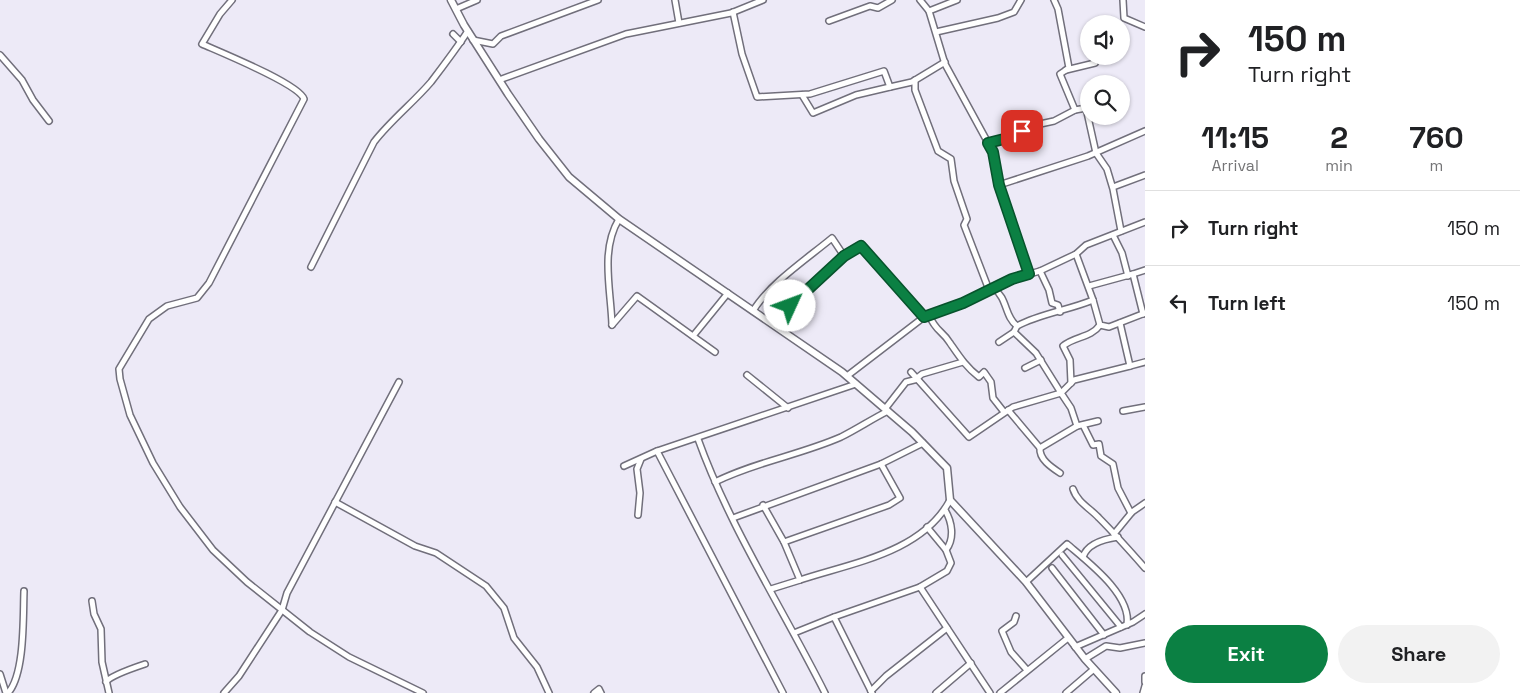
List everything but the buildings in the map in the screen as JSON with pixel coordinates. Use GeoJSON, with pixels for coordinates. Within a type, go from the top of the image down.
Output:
{"type":"FeatureCollection","features":[{"type":"Feature","properties":{"kind":"street"},"geometry":{"type":"LineString","coordinates":[[232,0],[220,14],[202,44],[281,81],[300,92],[304,99],[206,288],[197,298],[167,306],[149,319],[118,373],[130,415],[152,463],[180,507],[213,550],[247,582],[310,632],[349,657],[423,693]]}},
{"type":"Feature","properties":{"kind":"street"},"geometry":{"type":"LineString","coordinates":[[451,0],[473,40],[499,80],[562,170],[619,219],[847,376],[887,410],[948,468],[950,500],[945,510],[908,543],[886,552],[771,589]]}},
{"type":"Feature","properties":{"kind":"street"},"geometry":{"type":"LineString","coordinates":[[456,9],[478,0]]}},
{"type":"Feature","properties":{"kind":"street"},"geometry":{"type":"LineString","coordinates":[[473,40],[493,44],[501,36],[598,0]]}},
{"type":"Feature","properties":{"kind":"street"},"geometry":{"type":"LineString","coordinates":[[675,0],[679,23]]}},
{"type":"Feature","properties":{"kind":"street"},"geometry":{"type":"LineString","coordinates":[[499,80],[626,34],[733,12],[763,0]]}},
{"type":"Feature","properties":{"kind":"street"},"geometry":{"type":"LineString","coordinates":[[829,21],[870,6],[878,8],[892,0]]}},
{"type":"Feature","properties":{"kind":"street"},"geometry":{"type":"LineString","coordinates":[[920,0],[929,11],[945,62],[993,152],[999,185],[1029,274]]}},
{"type":"Feature","properties":{"kind":"street"},"geometry":{"type":"LineString","coordinates":[[929,11],[957,0]]}},
{"type":"Feature","properties":{"kind":"street"},"geometry":{"type":"LineString","coordinates":[[936,32],[998,18],[1014,12],[1021,0]]}},
{"type":"Feature","properties":{"kind":"street"},"geometry":{"type":"LineString","coordinates":[[1054,0],[1058,9],[1069,68],[1066,70]]}},
{"type":"Feature","properties":{"kind":"street"},"geometry":{"type":"LineString","coordinates":[[1123,0],[1124,18],[1145,27]]}},
{"type":"Feature","properties":{"kind":"street"},"geometry":{"type":"LineString","coordinates":[[733,12],[742,54],[757,97],[802,95],[884,71],[890,87]]}},
{"type":"Feature","properties":{"kind":"street"},"geometry":{"type":"LineString","coordinates":[[311,267],[374,142],[431,82],[468,31]]}},
{"type":"Feature","properties":{"kind":"street"},"geometry":{"type":"LineString","coordinates":[[453,34],[461,42]]}},
{"type":"Feature","properties":{"kind":"street"},"geometry":{"type":"LineString","coordinates":[[0,55],[22,80],[33,100],[49,121]]}},
{"type":"Feature","properties":{"kind":"street"},"geometry":{"type":"LineString","coordinates":[[802,95],[813,114],[856,95],[915,80],[945,62]]}},
{"type":"Feature","properties":{"kind":"street"},"geometry":{"type":"LineString","coordinates":[[1076,110],[1060,74],[1066,70],[1087,65]]}},
{"type":"Feature","properties":{"kind":"street"},"geometry":{"type":"LineString","coordinates":[[915,80],[915,90],[938,151],[951,159],[954,181],[967,219],[964,225],[991,289],[1001,295],[1009,316],[1016,326]]}},
{"type":"Feature","properties":{"kind":"street"},"geometry":{"type":"LineString","coordinates":[[988,143],[1012,137],[1031,126],[1054,121],[1080,109]]}},
{"type":"Feature","properties":{"kind":"street"},"geometry":{"type":"LineString","coordinates":[[1091,125],[1096,152],[1107,169],[1121,231]]}},
{"type":"Feature","properties":{"kind":"street"},"geometry":{"type":"LineString","coordinates":[[999,185],[1096,152],[1145,131]]}},
{"type":"Feature","properties":{"kind":"street"},"geometry":{"type":"LineString","coordinates":[[1112,187],[1145,174]]}},
{"type":"Feature","properties":{"kind":"street"},"geometry":{"type":"LineString","coordinates":[[619,219],[609,248],[608,262],[612,325],[637,296],[715,352]]}},
{"type":"Feature","properties":{"kind":"street"},"geometry":{"type":"LineString","coordinates":[[847,376],[926,316],[1040,271],[1076,254],[1086,245],[1145,222]]}},
{"type":"Feature","properties":{"kind":"street"},"geometry":{"type":"LineString","coordinates":[[1100,325],[1110,327],[1144,313],[1122,253],[1113,235]]}},
{"type":"Feature","properties":{"kind":"street"},"geometry":{"type":"LineString","coordinates":[[754,311],[758,302],[832,238],[844,256]]}},
{"type":"Feature","properties":{"kind":"street"},"geometry":{"type":"LineString","coordinates":[[769,321],[782,314],[844,256],[861,246],[926,316],[936,330],[951,344],[964,362],[979,377],[984,372],[991,382],[993,398],[1040,448],[1043,458],[1050,467],[1060,473]]}},
{"type":"Feature","properties":{"kind":"street"},"geometry":{"type":"LineString","coordinates":[[1076,254],[1089,286],[1100,325]]}},
{"type":"Feature","properties":{"kind":"street"},"geometry":{"type":"LineString","coordinates":[[1089,286],[1145,270]]}},
{"type":"Feature","properties":{"kind":"street"},"geometry":{"type":"LineString","coordinates":[[1040,271],[1049,290],[1052,303],[1058,305],[1060,312]]}},
{"type":"Feature","properties":{"kind":"street"},"geometry":{"type":"LineString","coordinates":[[693,336],[728,293]]}},
{"type":"Feature","properties":{"kind":"street"},"geometry":{"type":"LineString","coordinates":[[999,342],[1014,332],[1016,326],[1026,321],[1060,312],[1093,300]]}},
{"type":"Feature","properties":{"kind":"street"},"geometry":{"type":"LineString","coordinates":[[1120,323],[1130,366]]}},
{"type":"Feature","properties":{"kind":"street"},"geometry":{"type":"LineString","coordinates":[[1071,383],[1070,360],[1063,346],[1070,341],[1095,332],[1100,325]]}},
{"type":"Feature","properties":{"kind":"street"},"geometry":{"type":"LineString","coordinates":[[1014,332],[1042,360],[1093,445],[1099,444],[1101,456],[1113,464],[1118,488],[1131,513]]}},
{"type":"Feature","properties":{"kind":"street"},"geometry":{"type":"LineString","coordinates":[[1025,368],[1042,360]]}},
{"type":"Feature","properties":{"kind":"street"},"geometry":{"type":"LineString","coordinates":[[715,482],[742,468],[770,462],[840,437],[887,410],[906,382],[917,379],[922,374],[964,362]]}},
{"type":"Feature","properties":{"kind":"street"},"geometry":{"type":"LineString","coordinates":[[911,372],[969,438],[1006,411],[1061,393],[1071,383],[1145,362]]}},
{"type":"Feature","properties":{"kind":"street"},"geometry":{"type":"LineString","coordinates":[[747,375],[788,408]]}},
{"type":"Feature","properties":{"kind":"street"},"geometry":{"type":"LineString","coordinates":[[224,693],[239,676],[282,610],[287,593],[400,382]]}},
{"type":"Feature","properties":{"kind":"street"},"geometry":{"type":"LineString","coordinates":[[624,466],[657,451],[698,439],[856,384]]}},
{"type":"Feature","properties":{"kind":"street"},"geometry":{"type":"LineString","coordinates":[[1123,411],[1145,407]]}},
{"type":"Feature","properties":{"kind":"street"},"geometry":{"type":"LineString","coordinates":[[1040,448],[1080,425],[1098,421]]}},
{"type":"Feature","properties":{"kind":"street"},"geometry":{"type":"LineString","coordinates":[[698,439],[715,482],[825,693]]}},
{"type":"Feature","properties":{"kind":"street"},"geometry":{"type":"LineString","coordinates":[[733,518],[764,505],[790,498],[881,464],[923,443]]}},
{"type":"Feature","properties":{"kind":"street"},"geometry":{"type":"LineString","coordinates":[[657,451],[742,610],[783,693]]}},
{"type":"Feature","properties":{"kind":"street"},"geometry":{"type":"LineString","coordinates":[[638,516],[640,493],[637,469],[641,458]]}},
{"type":"Feature","properties":{"kind":"street"},"geometry":{"type":"LineString","coordinates":[[784,542],[889,505],[900,498],[881,464]]}},
{"type":"Feature","properties":{"kind":"street"},"geometry":{"type":"LineString","coordinates":[[1074,489],[1075,495],[1145,568]]}},
{"type":"Feature","properties":{"kind":"street"},"geometry":{"type":"LineString","coordinates":[[950,500],[1026,582],[1075,647],[1116,693]]}},
{"type":"Feature","properties":{"kind":"street"},"geometry":{"type":"LineString","coordinates":[[335,502],[415,546],[436,553],[486,586],[504,608],[514,638],[537,667],[549,693]]}},
{"type":"Feature","properties":{"kind":"street"},"geometry":{"type":"LineString","coordinates":[[1083,557],[1086,550],[1116,536],[1131,513],[1145,503]]}},
{"type":"Feature","properties":{"kind":"street"},"geometry":{"type":"LineString","coordinates":[[764,505],[784,542],[800,580]]}},
{"type":"Feature","properties":{"kind":"street"},"geometry":{"type":"LineString","coordinates":[[945,510],[952,529],[952,539],[946,550]]}},
{"type":"Feature","properties":{"kind":"street"},"geometry":{"type":"LineString","coordinates":[[794,633],[920,587],[947,571],[951,563],[946,550],[927,527]]}},
{"type":"Feature","properties":{"kind":"street"},"geometry":{"type":"LineString","coordinates":[[1026,582],[1068,544],[1121,596],[1128,615],[1127,625]]}},
{"type":"Feature","properties":{"kind":"street"},"geometry":{"type":"LineString","coordinates":[[1062,555],[1121,628]]}},
{"type":"Feature","properties":{"kind":"street"},"geometry":{"type":"LineString","coordinates":[[1052,568],[1104,635]]}},
{"type":"Feature","properties":{"kind":"street"},"geometry":{"type":"LineString","coordinates":[[920,587],[990,693]]}},
{"type":"Feature","properties":{"kind":"street"},"geometry":{"type":"LineString","coordinates":[[0,674],[7,693],[14,686],[21,648],[24,591]]}},
{"type":"Feature","properties":{"kind":"street"},"geometry":{"type":"LineString","coordinates":[[92,601],[94,614],[101,630],[102,662],[109,693]]}},
{"type":"Feature","properties":{"kind":"street"},"geometry":{"type":"LineString","coordinates":[[1075,647],[1121,628],[1145,614]]}},
{"type":"Feature","properties":{"kind":"street"},"geometry":{"type":"LineString","coordinates":[[1016,616],[1014,622],[1002,631],[1011,652],[1028,670]]}},
{"type":"Feature","properties":{"kind":"street"},"geometry":{"type":"LineString","coordinates":[[834,617],[872,692],[886,676],[947,628]]}},
{"type":"Feature","properties":{"kind":"street"},"geometry":{"type":"LineString","coordinates":[[1000,693],[1068,638]]}},
{"type":"Feature","properties":{"kind":"street"},"geometry":{"type":"LineString","coordinates":[[1085,659],[1106,646],[1120,648],[1145,643]]}},
{"type":"Feature","properties":{"kind":"street"},"geometry":{"type":"LineString","coordinates":[[936,693],[971,663]]}},
{"type":"Feature","properties":{"kind":"street"},"geometry":{"type":"LineString","coordinates":[[106,682],[112,676],[120,675],[145,664]]}},
{"type":"Feature","properties":{"kind":"street"},"geometry":{"type":"LineString","coordinates":[[1066,693],[1094,669]]}},
{"type":"Feature","properties":{"kind":"street"},"geometry":{"type":"LineString","coordinates":[[1145,676],[1145,682]]}},
{"type":"Feature","properties":{"kind":"street"},"geometry":{"type":"LineString","coordinates":[[1143,693],[1145,686]]}},
{"type":"Feature","properties":{"kind":"street"},"geometry":{"type":"LineString","coordinates":[[594,693],[599,688],[602,693]]}},
{"type":"Feature","properties":{"kind":"route"},"geometry":{"type":"LineString","coordinates":[[790,306],[844,256],[861,246],[924,317],[963,303],[1012,279],[1029,274],[999,185],[993,152],[988,143],[1012,137],[1022,131]]}}]}
